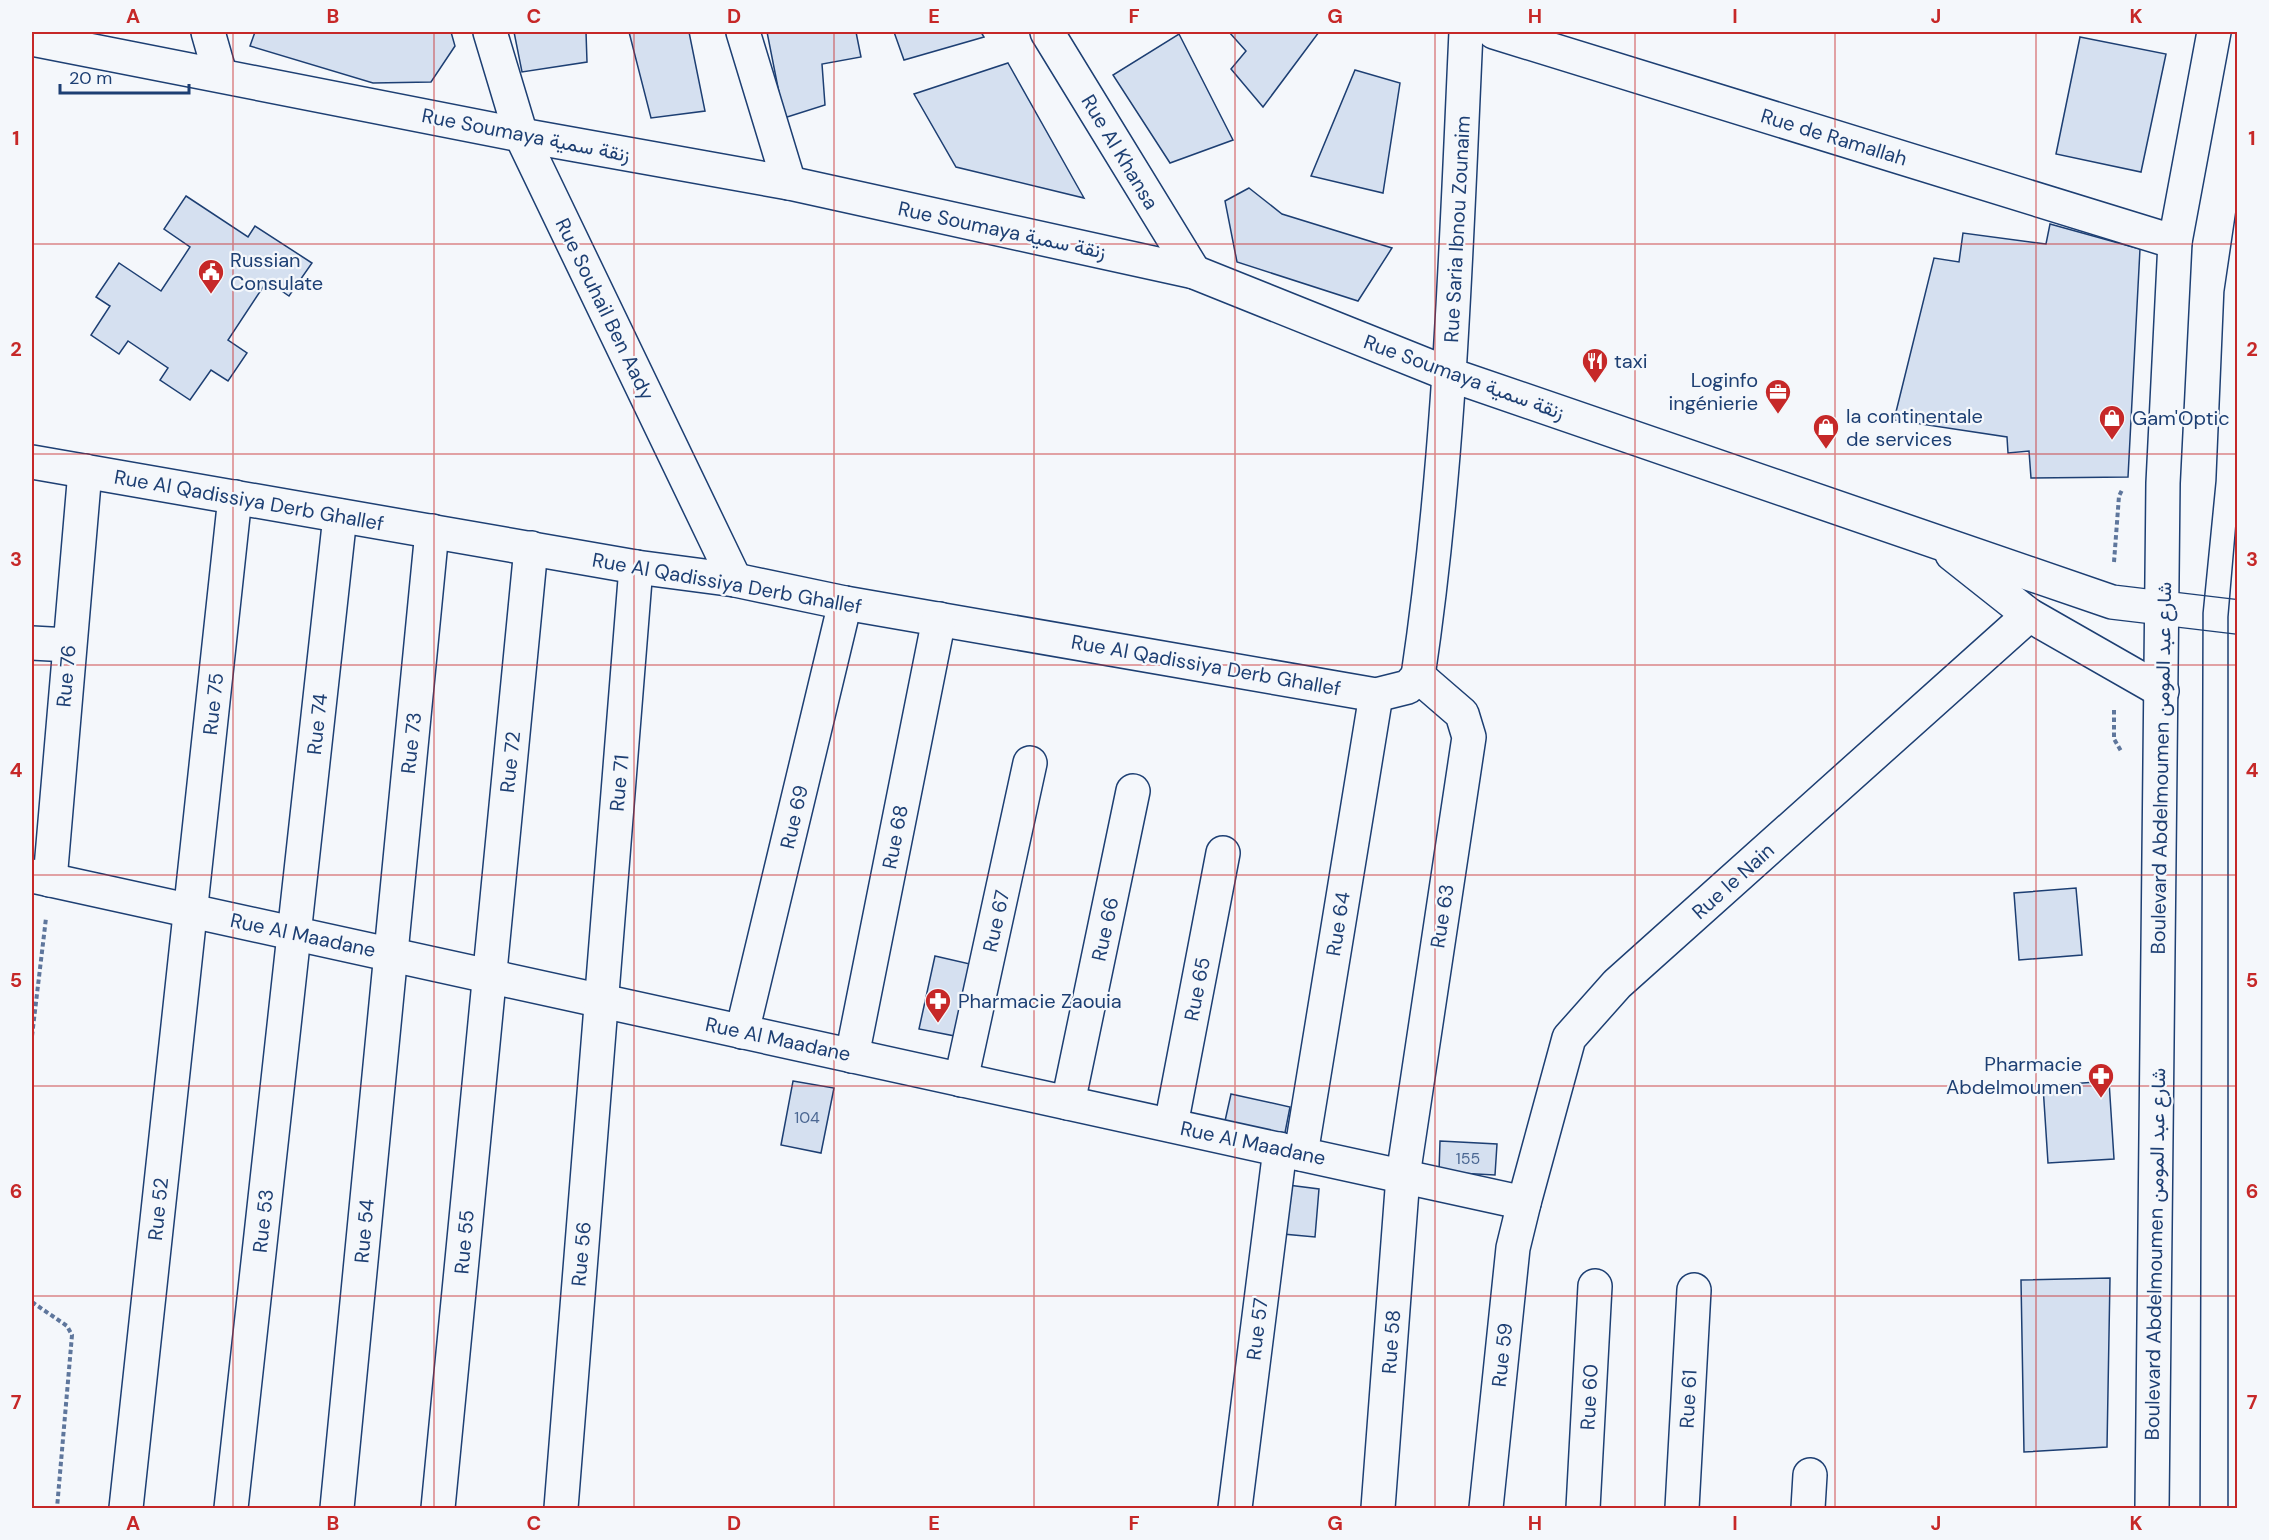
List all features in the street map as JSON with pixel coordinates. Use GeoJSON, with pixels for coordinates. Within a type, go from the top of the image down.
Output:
{"type":"FeatureCollection","features":[{"type":"Feature","properties":{"kind":"street"},"geometry":{"type":"LineString","coordinates":[[208,32],[220,74]]}},
{"type":"Feature","properties":{"kind":"street","name":"Rue Souhail Ben Aady"},"geometry":{"type":"LineString","coordinates":[[490,32],[521,135],[735,580]]}},
{"type":"Feature","properties":{"kind":"street"},"geometry":{"type":"LineString","coordinates":[[743,32],[789,183]]}},
{"type":"Feature","properties":{"kind":"street","name":"Rue Al Khansa"},"geometry":{"type":"LineString","coordinates":[[1047,32],[1194,272]]}},
{"type":"Feature","properties":{"kind":"street","name":"Rue Saria Ibnou Zounaim"},"geometry":{"type":"LineString","coordinates":[[1418,676],[1434,573],[1450,375],[1466,32]]}},
{"type":"Feature","properties":{"kind":"street","name":"Rue de Ramallah"},"geometry":{"type":"LineString","coordinates":[[1494,32],[2175,242]]}},
{"type":"Feature","properties":{"kind":"street","name":"Boulevard Abdelmoumen شارع عبد المومن"},"geometry":{"type":"LineString","coordinates":[[2152,1509],[2163,483],[2175,242],[2214,32]]}},
{"type":"Feature","properties":{"kind":"street","name":"Rue Soumaya زنقة سمية"},"geometry":{"type":"LineString","coordinates":[[32,39],[220,74],[521,135],[789,183],[1194,272],[1450,375],[2112,602],[2163,606],[2238,618]]}},
{"type":"Feature","properties":{"kind":"street","name":"Rue Al Qadissiya Derb Ghallef"},"geometry":{"type":"LineString","coordinates":[[32,462],[636,567],[735,580],[845,603],[1376,694],[1408,687],[1418,676]]}},
{"type":"Feature","properties":{"kind":"street","name":"Rue 76"},"geometry":{"type":"LineString","coordinates":[[41,878],[69,645],[85,471]]}},
{"type":"Feature","properties":{"kind":"street","name":"Rue 75"},"geometry":{"type":"LineString","coordinates":[[191,910],[235,497]]}},
{"type":"Feature","properties":{"kind":"street","name":"Rue 74"},"geometry":{"type":"LineString","coordinates":[[294,933],[340,516]]}},
{"type":"Feature","properties":{"kind":"street","name":"Rue 73"},"geometry":{"type":"LineString","coordinates":[[391,954],[432,531]]}},
{"type":"Feature","properties":{"kind":"street","name":"Rue Soumaya زنقة سمية"},"geometry":{"type":"LineString","coordinates":[[1939,543],[2029,615],[2162,691]]}},
{"type":"Feature","properties":{"kind":"street","name":"Rue 72"},"geometry":{"type":"LineString","coordinates":[[489,976],[531,548]]}},
{"type":"Feature","properties":{"kind":"street","name":"Rue 71"},"geometry":{"type":"LineString","coordinates":[[602,1000],[636,567]]}},
{"type":"Feature","properties":{"kind":"street","name":"Rue 69"},"geometry":{"type":"LineString","coordinates":[[742,1032],[845,603]]}},
{"type":"Feature","properties":{"kind":"street","name":"Rue le Nain"},"geometry":{"type":"LineString","coordinates":[[1524,1203],[1569,1038],[1617,984],[2029,615]]}},
{"type":"Feature","properties":{"kind":"street","name":"Rue 68"},"geometry":{"type":"LineString","coordinates":[[852,1056],[939,619]]}},
{"type":"Feature","properties":{"kind":"street"},"geometry":{"type":"LineString","coordinates":[[32,643],[69,645]]}},
{"type":"Feature","properties":{"kind":"street","name":"Rue 63"},"geometry":{"type":"LineString","coordinates":[[1403,1176],[1469,737],[1462,714],[1418,676]]}},
{"type":"Feature","properties":{"kind":"street","name":"Rue 64"},"geometry":{"type":"LineString","coordinates":[[1290,1152],[1376,694]]}},
{"type":"Feature","properties":{"kind":"street","name":"Rue 67"},"geometry":{"type":"LineString","coordinates":[[961,1080],[1030,763]]}},
{"type":"Feature","properties":{"kind":"street","name":"Rue 66"},"geometry":{"type":"LineString","coordinates":[[1068,1103],[1133,791]]}},
{"type":"Feature","properties":{"kind":"street","name":"Rue 65"},"geometry":{"type":"LineString","coordinates":[[1171,1125],[1223,854]]}},
{"type":"Feature","properties":{"kind":"street","name":"Rue Al Maadane"},"geometry":{"type":"LineString","coordinates":[[41,878],[1524,1203]]}},
{"type":"Feature","properties":{"kind":"street","name":"Rue 52"},"geometry":{"type":"LineString","coordinates":[[126,1509],[191,910]]}},
{"type":"Feature","properties":{"kind":"street","name":"Rue 53"},"geometry":{"type":"LineString","coordinates":[[231,1509],[294,933]]}},
{"type":"Feature","properties":{"kind":"street","name":"Rue 54"},"geometry":{"type":"LineString","coordinates":[[337,1509],[391,954]]}},
{"type":"Feature","properties":{"kind":"street","name":"Rue 55"},"geometry":{"type":"LineString","coordinates":[[438,1509],[489,976]]}},
{"type":"Feature","properties":{"kind":"street","name":"Rue 56"},"geometry":{"type":"LineString","coordinates":[[561,1509],[602,1000]]}},
{"type":"Feature","properties":{"kind":"street","name":"Rue 57"},"geometry":{"type":"LineString","coordinates":[[1235,1509],[1290,1152]]}},
{"type":"Feature","properties":{"kind":"street","name":"Rue 58"},"geometry":{"type":"LineString","coordinates":[[1378,1509],[1403,1176]]}},
{"type":"Feature","properties":{"kind":"street","name":"Rue 59"},"geometry":{"type":"LineString","coordinates":[[1486,1509],[1513,1248],[1524,1203]]}},
{"type":"Feature","properties":{"kind":"street","name":"Rue 60"},"geometry":{"type":"LineString","coordinates":[[1583,1509],[1595,1286]]}},
{"type":"Feature","properties":{"kind":"street","name":"Rue 61"},"geometry":{"type":"LineString","coordinates":[[1682,1509],[1694,1290]]}},
{"type":"Feature","properties":{"kind":"street"},"geometry":{"type":"LineString","coordinates":[[1808,1509],[1810,1475]]}},
{"type":"Feature","properties":{"kind":"path"},"geometry":{"type":"LineString","coordinates":[[32,1036],[41,878]]}},
{"type":"Feature","properties":{"kind":"path"},"geometry":{"type":"LineString","coordinates":[[32,1302],[67,1326],[72,1335],[57,1509]]}},
{"type":"Feature","properties":{"kind":"building"},"geometry":{"type":"Polygon","coordinates":[[[255,32],[451,32],[455,46],[431,82],[373,83],[250,46],[255,32]]]}},
{"type":"Feature","properties":{"kind":"building"},"geometry":{"type":"Polygon","coordinates":[[[514,32],[586,32],[587,62],[522,72],[514,32]]]}},
{"type":"Feature","properties":{"kind":"building"},"geometry":{"type":"Polygon","coordinates":[[[629,32],[689,32],[705,111],[651,118],[629,32]]]}},
{"type":"Feature","properties":{"kind":"building"},"geometry":{"type":"Polygon","coordinates":[[[767,32],[856,32],[861,57],[822,64],[825,105],[784,118],[767,32]]]}},
{"type":"Feature","properties":{"kind":"building"},"geometry":{"type":"Polygon","coordinates":[[[894,32],[981,32],[984,37],[904,60],[894,32]]]}},
{"type":"Feature","properties":{"kind":"building"},"geometry":{"type":"Polygon","coordinates":[[[1229,32],[1319,32],[1263,107],[1231,69],[1246,51],[1229,32]]]}},
{"type":"Feature","properties":{"kind":"building"},"geometry":{"type":"Polygon","coordinates":[[[1179,34],[1233,140],[1170,163],[1113,75],[1179,34]]]}},
{"type":"Feature","properties":{"kind":"building"},"geometry":{"type":"Polygon","coordinates":[[[2080,37],[2166,54],[2141,172],[2056,154],[2080,37]]]}},
{"type":"Feature","properties":{"kind":"building"},"geometry":{"type":"Polygon","coordinates":[[[1008,63],[1084,198],[956,167],[914,94],[1008,63]]]}},
{"type":"Feature","properties":{"kind":"building"},"geometry":{"type":"Polygon","coordinates":[[[1355,70],[1400,83],[1383,193],[1311,176],[1355,70]]]}},
{"type":"Feature","properties":{"kind":"building"},"geometry":{"type":"Polygon","coordinates":[[[1249,188],[1282,214],[1392,248],[1358,301],[1237,262],[1225,201],[1249,188]]]}},
{"type":"Feature","properties":{"kind":"building"},"geometry":{"type":"Polygon","coordinates":[[[186,196],[248,237],[255,226],[312,263],[289,296],[267,281],[228,340],[247,353],[228,381],[211,370],[190,400],[160,380],[168,368],[128,341],[119,354],[91,335],[110,306],[96,297],[119,263],[161,291],[190,247],[164,229],[186,196]]]}},
{"type":"Feature","properties":{"kind":"building"},"geometry":{"type":"Polygon","coordinates":[[[2050,224],[2140,249],[2128,477],[2031,478],[2029,451],[2008,453],[2007,437],[1894,420],[1934,258],[1959,262],[1963,233],[2046,244],[2050,224]]]}},
{"type":"Feature","properties":{"kind":"building"},"geometry":{"type":"Polygon","coordinates":[[[2076,888],[2082,955],[2019,960],[2014,893],[2076,888]]]}},
{"type":"Feature","properties":{"kind":"building"},"geometry":{"type":"Polygon","coordinates":[[[935,956],[970,964],[955,1036],[919,1029],[935,956]]]}},
{"type":"Feature","properties":{"kind":"building"},"geometry":{"type":"Polygon","coordinates":[[[793,1081],[834,1088],[821,1153],[781,1145],[793,1081]]]}},
{"type":"Feature","properties":{"kind":"building"},"geometry":{"type":"Polygon","coordinates":[[[2109,1081],[2114,1159],[2048,1163],[2043,1086],[2109,1081]]]}},
{"type":"Feature","properties":{"kind":"building"},"geometry":{"type":"Polygon","coordinates":[[[1231,1094],[1290,1107],[1283,1143],[1223,1130],[1231,1094]]]}},
{"type":"Feature","properties":{"kind":"building"},"geometry":{"type":"Polygon","coordinates":[[[1440,1141],[1497,1144],[1495,1175],[1439,1172],[1440,1141]]]}},
{"type":"Feature","properties":{"kind":"building"},"geometry":{"type":"Polygon","coordinates":[[[1288,1185],[1319,1189],[1315,1237],[1283,1234],[1288,1185]]]}},
{"type":"Feature","properties":{"kind":"building"},"geometry":{"type":"Polygon","coordinates":[[[2110,1278],[2107,1447],[2024,1452],[2021,1280],[2110,1278]]]}},
{"type":"Feature","properties":{"kind":"tram line"},"geometry":{"type":"LineString","coordinates":[[2200,1508],[2203,613],[2216,481],[2224,292],[2238,197]]}},
{"type":"Feature","properties":{"kind":"tram line"},"geometry":{"type":"LineString","coordinates":[[2228,1508],[2228,617],[2238,500]]}},
{"type":"Feature","properties":{"kind":"place","name":"Russian Consulate"},"geometry":{"type":"Point","coordinates":[211,295]}},
{"type":"Feature","properties":{"kind":"place","name":"taxi"},"geometry":{"type":"Point","coordinates":[1595,384]}},
{"type":"Feature","properties":{"kind":"place","name":"Loginfo ingénierie"},"geometry":{"type":"Point","coordinates":[1778,415]}},
{"type":"Feature","properties":{"kind":"place","name":"Gam'Optic"},"geometry":{"type":"Point","coordinates":[2112,441]}},
{"type":"Feature","properties":{"kind":"place","name":"la continentale de services"},"geometry":{"type":"Point","coordinates":[1826,450]}},
{"type":"Feature","properties":{"kind":"place","name":"Pharmacie Zaouia"},"geometry":{"type":"Point","coordinates":[938,1024]}},
{"type":"Feature","properties":{"kind":"place","name":"Pharmacie Abdelmoumen"},"geometry":{"type":"Point","coordinates":[2101,1099]}}]}
